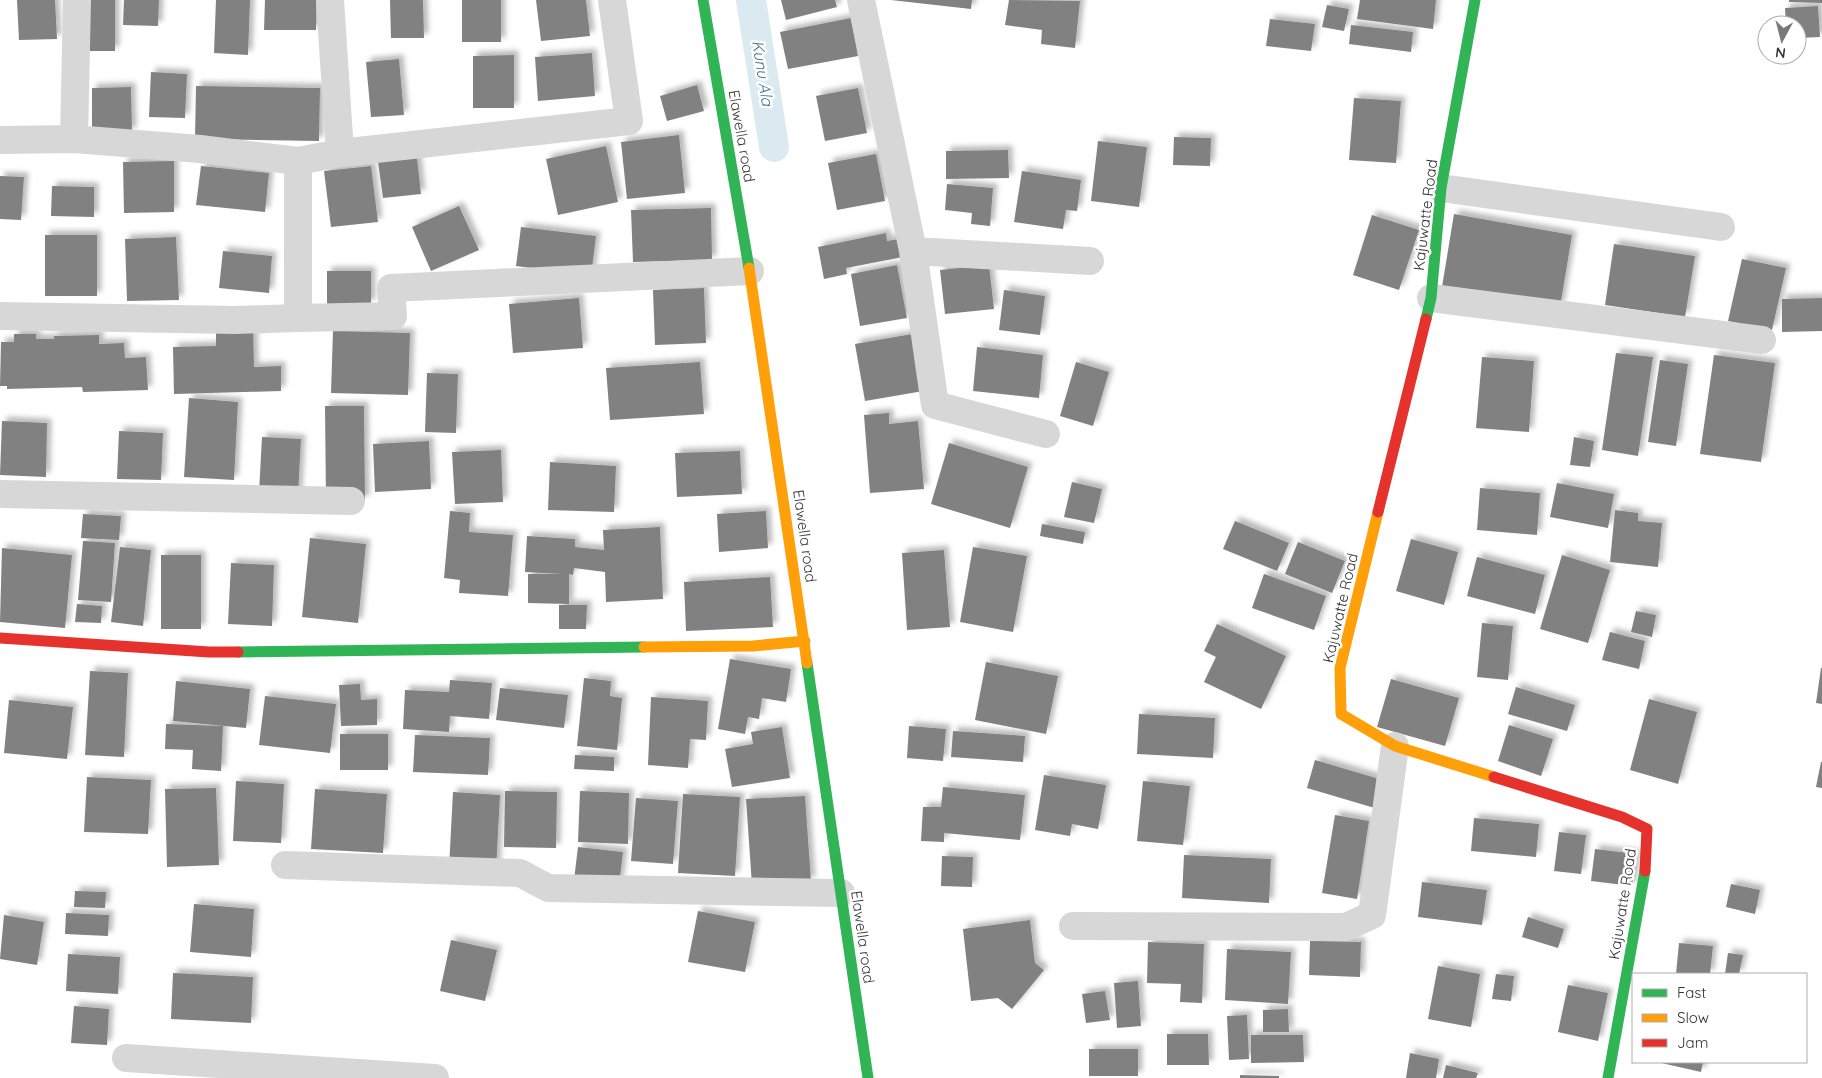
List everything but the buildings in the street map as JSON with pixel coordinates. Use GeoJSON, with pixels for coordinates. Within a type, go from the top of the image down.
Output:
{"type":"FeatureCollection","features":[{"type":"Feature","properties":{"kind":"street"},"geometry":{"type":"LineString","coordinates":[[74,139],[77,0]]}},
{"type":"Feature","properties":{"kind":"street"},"geometry":{"type":"LineString","coordinates":[[330,0],[340,153]]}},
{"type":"Feature","properties":{"kind":"street"},"geometry":{"type":"LineString","coordinates":[[0,140],[74,139],[200,149],[298,161],[340,153],[629,121],[612,0]]}},
{"type":"Feature","properties":{"kind":"street","name":"Elawella road"},"geometry":{"type":"LineString","coordinates":[[703,0],[750,271],[805,641],[842,893],[863,1077]]}},
{"type":"Feature","properties":{"kind":"street"},"geometry":{"type":"LineString","coordinates":[[860,0],[913,251],[936,405],[1046,434]]}},
{"type":"Feature","properties":{"kind":"street","name":"Kajuwatte Road"},"geometry":{"type":"LineString","coordinates":[[1475,0],[1441,188],[1431,298],[1340,668],[1342,714],[1395,746],[1622,817],[1647,829],[1646,866],[1608,1078]]}},
{"type":"Feature","properties":{"kind":"street"},"geometry":{"type":"LineString","coordinates":[[298,161],[298,318]]}},
{"type":"Feature","properties":{"kind":"street"},"geometry":{"type":"LineString","coordinates":[[1441,188],[1721,227]]}},
{"type":"Feature","properties":{"kind":"street"},"geometry":{"type":"LineString","coordinates":[[913,251],[1090,261]]}},
{"type":"Feature","properties":{"kind":"street"},"geometry":{"type":"LineString","coordinates":[[0,316],[235,320],[393,316],[392,288],[750,271]]}},
{"type":"Feature","properties":{"kind":"street"},"geometry":{"type":"LineString","coordinates":[[1431,298],[1762,340]]}},
{"type":"Feature","properties":{"kind":"street"},"geometry":{"type":"LineString","coordinates":[[0,494],[351,501]]}},
{"type":"Feature","properties":{"kind":"street"},"geometry":{"type":"LineString","coordinates":[[0,638],[209,652],[754,646],[805,641]]}},
{"type":"Feature","properties":{"kind":"street"},"geometry":{"type":"LineString","coordinates":[[1073,926],[1346,927],[1372,915],[1395,746]]}},
{"type":"Feature","properties":{"kind":"street"},"geometry":{"type":"LineString","coordinates":[[285,865],[520,873],[548,888],[842,893]]}},
{"type":"Feature","properties":{"kind":"street"},"geometry":{"type":"LineString","coordinates":[[126,1058],[435,1078]]}},
{"type":"Feature","properties":{"kind":"waterway","name":"Kunu Ala"},"geometry":{"type":"LineString","coordinates":[[751,0],[774,147]]}},
{"type":"Feature","properties":{"kind":"traffic: fast"},"geometry":{"type":"LineString","coordinates":[[703,0],[749,268]]}},
{"type":"Feature","properties":{"kind":"traffic: fast"},"geometry":{"type":"LineString","coordinates":[[1426,319],[1431,298],[1441,188],[1475,0]]}},
{"type":"Feature","properties":{"kind":"traffic: fast"},"geometry":{"type":"LineString","coordinates":[[238,652],[644,647]]}},
{"type":"Feature","properties":{"kind":"traffic: fast"},"geometry":{"type":"LineString","coordinates":[[807,663],[868,1078]]}},
{"type":"Feature","properties":{"kind":"traffic: fast"},"geometry":{"type":"LineString","coordinates":[[1608,1078],[1645,871]]}},
{"type":"Feature","properties":{"kind":"traffic: slow"},"geometry":{"type":"LineString","coordinates":[[749,268],[807,663]]}},
{"type":"Feature","properties":{"kind":"traffic: slow"},"geometry":{"type":"LineString","coordinates":[[1378,512],[1340,668],[1341,714],[1395,746],[1494,777]]}},
{"type":"Feature","properties":{"kind":"traffic: slow"},"geometry":{"type":"LineString","coordinates":[[644,647],[753,646],[805,641]]}},
{"type":"Feature","properties":{"kind":"traffic: jam"},"geometry":{"type":"LineString","coordinates":[[1378,512],[1426,319]]}},
{"type":"Feature","properties":{"kind":"traffic: jam"},"geometry":{"type":"LineString","coordinates":[[0,638],[209,652],[238,652]]}},
{"type":"Feature","properties":{"kind":"traffic: jam"},"geometry":{"type":"LineString","coordinates":[[1494,777],[1622,817],[1647,829],[1645,871]]}}]}
